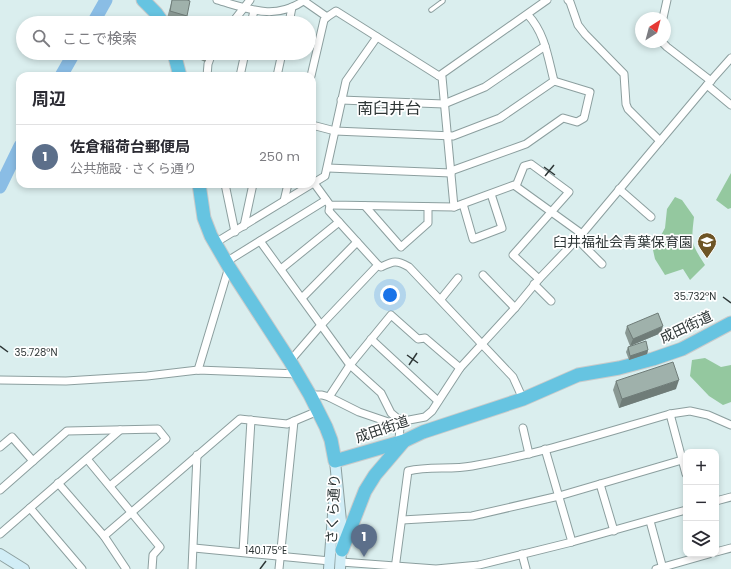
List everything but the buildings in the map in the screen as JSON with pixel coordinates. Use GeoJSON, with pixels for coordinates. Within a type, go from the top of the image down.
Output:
{"type":"FeatureCollection","features":[{"type":"Feature","properties":{"kind":"highway"},"geometry":{"type":"LineString","coordinates":[[143,0],[158,16]]}},
{"type":"Feature","properties":{"kind":"highway"},"geometry":{"type":"LineString","coordinates":[[176,60],[179,72]]}},
{"type":"Feature","properties":{"kind":"highway"},"geometry":{"type":"LineString","coordinates":[[200,188],[204,218],[215,243],[310,395],[331,440],[335,461]]}},
{"type":"Feature","properties":{"kind":"highway","name":"成田街道"},"geometry":{"type":"LineString","coordinates":[[335,461],[402,442],[423,432],[523,399],[578,375],[619,368],[653,359],[682,349],[731,323]]}},
{"type":"Feature","properties":{"kind":"highway"},"geometry":{"type":"LineString","coordinates":[[341,560],[365,491],[379,470],[402,442]]}},
{"type":"Feature","properties":{"kind":"street"},"geometry":{"type":"LineString","coordinates":[[218,0],[262,12],[278,11],[305,1],[326,17]]}},
{"type":"Feature","properties":{"kind":"street"},"geometry":{"type":"LineString","coordinates":[[237,16],[250,0]]}},
{"type":"Feature","properties":{"kind":"street"},"geometry":{"type":"LineString","coordinates":[[439,76],[528,15],[547,0]]}},
{"type":"Feature","properties":{"kind":"street"},"geometry":{"type":"LineString","coordinates":[[664,12],[667,0]]}},
{"type":"Feature","properties":{"kind":"street"},"geometry":{"type":"LineString","coordinates":[[571,1],[578,25],[624,74],[626,104],[628,109],[660,141]]}},
{"type":"Feature","properties":{"kind":"street"},"geometry":{"type":"LineString","coordinates":[[290,16],[292,7]]}},
{"type":"Feature","properties":{"kind":"street"},"geometry":{"type":"LineString","coordinates":[[253,16],[254,11]]}},
{"type":"Feature","properties":{"kind":"street"},"geometry":{"type":"LineString","coordinates":[[316,57],[324,20],[336,11],[442,77],[454,207]]}},
{"type":"Feature","properties":{"kind":"street"},"geometry":{"type":"LineString","coordinates":[[528,15],[542,34],[554,81]]}},
{"type":"Feature","properties":{"kind":"street"},"geometry":{"type":"LineString","coordinates":[[316,182],[325,176],[328,168],[346,81],[377,37]]}},
{"type":"Feature","properties":{"kind":"street"},"geometry":{"type":"LineString","coordinates":[[341,100],[444,104],[485,87],[545,46]]}},
{"type":"Feature","properties":{"kind":"street"},"geometry":{"type":"LineString","coordinates":[[668,48],[709,83],[731,105]]}},
{"type":"Feature","properties":{"kind":"street"},"geometry":{"type":"LineString","coordinates":[[310,395],[322,395],[329,397],[359,412],[402,423],[425,417],[432,411],[460,368],[515,308],[537,281],[580,237],[731,58]]}},
{"type":"Feature","properties":{"kind":"street"},"geometry":{"type":"LineString","coordinates":[[207,72],[209,60]]}},
{"type":"Feature","properties":{"kind":"street"},"geometry":{"type":"LineString","coordinates":[[241,72],[243,60]]}},
{"type":"Feature","properties":{"kind":"street"},"geometry":{"type":"LineString","coordinates":[[278,72],[280,60]]}},
{"type":"Feature","properties":{"kind":"street"},"geometry":{"type":"LineString","coordinates":[[313,72],[315,60]]}},
{"type":"Feature","properties":{"kind":"street"},"geometry":{"type":"LineString","coordinates":[[316,126],[335,131],[453,136],[500,118],[554,81]]}},
{"type":"Feature","properties":{"kind":"street"},"geometry":{"type":"LineString","coordinates":[[328,168],[451,172],[526,144],[563,118],[577,122],[584,118],[590,92],[554,81]]}},
{"type":"Feature","properties":{"kind":"street"},"geometry":{"type":"LineString","coordinates":[[516,186],[524,166],[531,164],[569,192],[513,255],[537,281],[551,301]]}},
{"type":"Feature","properties":{"kind":"street"},"geometry":{"type":"LineString","coordinates":[[198,370],[228,265],[260,241],[328,203],[365,206],[454,207],[514,185],[551,212],[580,237],[602,264]]}},
{"type":"Feature","properties":{"kind":"street"},"geometry":{"type":"LineString","coordinates":[[316,186],[328,203],[329,211],[378,265],[381,267],[398,261],[409,267],[513,377],[523,399]]}},
{"type":"Feature","properties":{"kind":"street"},"geometry":{"type":"LineString","coordinates":[[226,188],[235,232]]}},
{"type":"Feature","properties":{"kind":"street"},"geometry":{"type":"LineString","coordinates":[[244,226],[252,188]]}},
{"type":"Feature","properties":{"kind":"street"},"geometry":{"type":"LineString","coordinates":[[284,201],[287,188]]}},
{"type":"Feature","properties":{"kind":"street"},"geometry":{"type":"LineString","coordinates":[[215,243],[306,188]]}},
{"type":"Feature","properties":{"kind":"street"},"geometry":{"type":"LineString","coordinates":[[619,189],[651,217]]}},
{"type":"Feature","properties":{"kind":"street"},"geometry":{"type":"LineString","coordinates":[[462,204],[473,239],[502,228],[491,194]]}},
{"type":"Feature","properties":{"kind":"street"},"geometry":{"type":"LineString","coordinates":[[365,206],[401,247],[428,223],[428,207]]}},
{"type":"Feature","properties":{"kind":"street"},"geometry":{"type":"LineString","coordinates":[[281,269],[339,222]]}},
{"type":"Feature","properties":{"kind":"street"},"geometry":{"type":"LineString","coordinates":[[260,241],[350,365],[377,389],[391,414],[402,423],[402,442]]}},
{"type":"Feature","properties":{"kind":"street"},"geometry":{"type":"LineString","coordinates":[[302,298],[357,242]]}},
{"type":"Feature","properties":{"kind":"street"},"geometry":{"type":"LineString","coordinates":[[290,361],[321,325],[378,265]]}},
{"type":"Feature","properties":{"kind":"street"},"geometry":{"type":"LineString","coordinates":[[483,275],[515,308]]}},
{"type":"Feature","properties":{"kind":"street"},"geometry":{"type":"LineString","coordinates":[[441,300],[458,278]]}},
{"type":"Feature","properties":{"kind":"street"},"geometry":{"type":"LineString","coordinates":[[329,397],[350,365],[391,315],[418,339],[425,338],[460,368]]}},
{"type":"Feature","properties":{"kind":"street"},"geometry":{"type":"LineString","coordinates":[[371,339],[438,401]]}},
{"type":"Feature","properties":{"kind":"street"},"geometry":{"type":"LineString","coordinates":[[0,380],[66,381],[147,376],[198,370],[298,374]]}},
{"type":"Feature","properties":{"kind":"street"},"geometry":{"type":"LineString","coordinates":[[104,536],[240,419],[287,424],[318,411]]}},
{"type":"Feature","properties":{"kind":"street"},"geometry":{"type":"LineString","coordinates":[[395,568],[408,471],[424,468],[449,469],[471,466],[529,454],[670,414],[690,411],[708,415],[731,425]]}},
{"type":"Feature","properties":{"kind":"street"},"geometry":{"type":"LineString","coordinates":[[670,414],[683,464]]}},
{"type":"Feature","properties":{"kind":"street"},"geometry":{"type":"LineString","coordinates":[[243,552],[251,420]]}},
{"type":"Feature","properties":{"kind":"street"},"geometry":{"type":"LineString","coordinates":[[279,569],[294,421]]}},
{"type":"Feature","properties":{"kind":"street"},"geometry":{"type":"LineString","coordinates":[[523,428],[529,454]]}},
{"type":"Feature","properties":{"kind":"street"},"geometry":{"type":"LineString","coordinates":[[0,490],[67,431],[158,429],[166,439],[110,486]]}},
{"type":"Feature","properties":{"kind":"street"},"geometry":{"type":"LineString","coordinates":[[1,531],[30,508],[120,430]]}},
{"type":"Feature","properties":{"kind":"street"},"geometry":{"type":"LineString","coordinates":[[0,447],[12,437],[33,461]]}},
{"type":"Feature","properties":{"kind":"street"},"geometry":{"type":"LineString","coordinates":[[545,449],[572,542]]}},
{"type":"Feature","properties":{"kind":"street"},"geometry":{"type":"LineString","coordinates":[[192,569],[198,455]]}},
{"type":"Feature","properties":{"kind":"street"},"geometry":{"type":"LineString","coordinates":[[87,459],[160,547],[153,555],[151,569]]}},
{"type":"Feature","properties":{"kind":"street"},"geometry":{"type":"LineString","coordinates":[[402,520],[472,516],[559,496],[682,460]]}},
{"type":"Feature","properties":{"kind":"street","name":"さくら通り"},"geometry":{"type":"LineString","coordinates":[[335,461],[342,531],[341,560]]}},
{"type":"Feature","properties":{"kind":"street","name":"さくら通り"},"geometry":{"type":"LineString","coordinates":[[329,565],[335,461]]}},
{"type":"Feature","properties":{"kind":"street"},"geometry":{"type":"LineString","coordinates":[[58,483],[104,536],[126,569]]}},
{"type":"Feature","properties":{"kind":"street"},"geometry":{"type":"LineString","coordinates":[[600,484],[614,531]]}},
{"type":"Feature","properties":{"kind":"street"},"geometry":{"type":"LineString","coordinates":[[719,500],[731,497]]}},
{"type":"Feature","properties":{"kind":"street"},"geometry":{"type":"LineString","coordinates":[[30,508],[82,569]]}},
{"type":"Feature","properties":{"kind":"street"},"geometry":{"type":"LineString","coordinates":[[341,560],[395,568],[459,568],[479,565],[572,542],[683,511]]}},
{"type":"Feature","properties":{"kind":"street"},"geometry":{"type":"LineString","coordinates":[[650,521],[661,568],[700,557]]}},
{"type":"Feature","properties":{"kind":"street"},"geometry":{"type":"LineString","coordinates":[[194,548],[280,556],[329,565]]}},
{"type":"Feature","properties":{"kind":"street"},"geometry":{"type":"LineString","coordinates":[[719,551],[731,548]]}},
{"type":"Feature","properties":{"kind":"street"},"geometry":{"type":"LineString","coordinates":[[0,554],[24,569]]}},
{"type":"Feature","properties":{"kind":"street"},"geometry":{"type":"LineString","coordinates":[[522,554],[526,569]]}},
{"type":"Feature","properties":{"kind":"lane"},"geometry":{"type":"LineString","coordinates":[[431,10],[443,0]]}},
{"type":"Feature","properties":{"kind":"green space"},"geometry":{"type":"Polygon","coordinates":[[[731,173],[731,208],[728,209],[716,200],[731,173]]]}},
{"type":"Feature","properties":{"kind":"green space"},"geometry":{"type":"Polygon","coordinates":[[[675,197],[682,200],[694,217],[692,238],[697,252],[705,265],[690,280],[683,269],[665,275],[655,259],[653,250],[665,228],[667,209],[675,197]]]}},
{"type":"Feature","properties":{"kind":"green space"},"geometry":{"type":"Polygon","coordinates":[[[705,358],[721,367],[731,365],[731,402],[723,405],[709,396],[690,376],[692,360],[705,358]]]}},
{"type":"Feature","properties":{"kind":"waterway"},"geometry":{"type":"LineString","coordinates":[[97,16],[106,0]]}},
{"type":"Feature","properties":{"kind":"waterway"},"geometry":{"type":"LineString","coordinates":[[63,72],[70,60]]}},
{"type":"Feature","properties":{"kind":"waterway"},"geometry":{"type":"LineString","coordinates":[[0,187],[16,154]]}},
{"type":"Feature","properties":{"kind":"place","name":"臼井福祉会青葉保育園"},"geometry":{"type":"Point","coordinates":[707,259]}},
{"type":"Feature","properties":{"kind":"place","name":"佐倉稲荷台郵便局"},"geometry":{"type":"Point","coordinates":[364,557]}},
{"type":"Feature","properties":{"kind":"district","name":"南臼井台"},"geometry":{"type":"Point","coordinates":[389,108]}}]}
